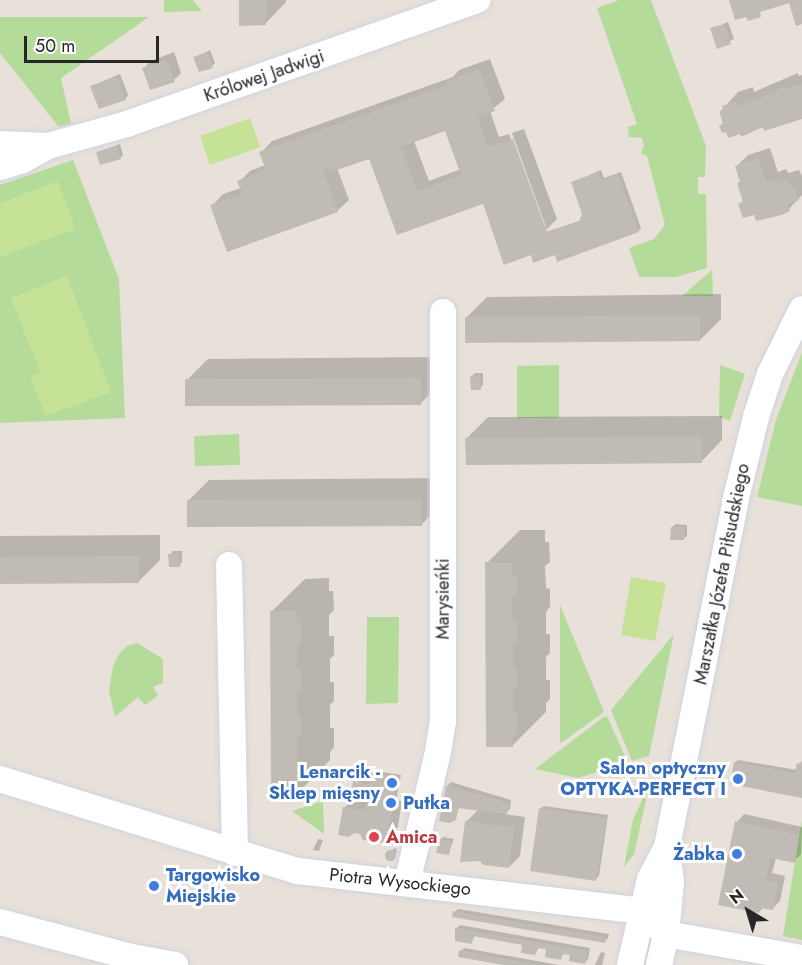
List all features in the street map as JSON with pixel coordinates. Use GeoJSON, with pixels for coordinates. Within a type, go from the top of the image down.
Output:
{"type":"FeatureCollection","features":[{"type":"Feature","properties":{"kind":"street","name":"Królowej Jadwigi"},"geometry":{"type":"LineString","coordinates":[[0,167],[23,160],[48,146],[127,124],[478,0]]}},
{"type":"Feature","properties":{"kind":"street","name":"Królowej Jadwigi"},"geometry":{"type":"LineString","coordinates":[[0,144],[48,146]]}},
{"type":"Feature","properties":{"kind":"street","name":"Marszałka Józefa Piłsudskiego"},"geometry":{"type":"LineString","coordinates":[[630,965],[650,879],[667,847],[745,460],[770,374],[802,309]]}},
{"type":"Feature","properties":{"kind":"street","name":"Marysieńki"},"geometry":{"type":"LineString","coordinates":[[407,883],[443,722],[443,312]]}},
{"type":"Feature","properties":{"kind":"street"},"geometry":{"type":"LineString","coordinates":[[229,566],[236,853]]}},
{"type":"Feature","properties":{"kind":"street","name":"Piotra Wysockiego"},"geometry":{"type":"LineString","coordinates":[[0,779],[298,871],[642,911]]}},
{"type":"Feature","properties":{"kind":"street","name":"Marszałka Józefa Piłsudskiego"},"geometry":{"type":"LineString","coordinates":[[659,965],[666,934],[671,882],[667,847]]}},
{"type":"Feature","properties":{"kind":"street"},"geometry":{"type":"LineString","coordinates":[[642,911],[666,934],[802,958]]}},
{"type":"Feature","properties":{"kind":"street"},"geometry":{"type":"LineString","coordinates":[[0,921],[132,957],[175,965]]}},
{"type":"Feature","properties":{"kind":"green space"},"geometry":{"type":"Polygon","coordinates":[[[164,0],[193,0],[202,11],[164,12],[164,0]]]}},
{"type":"Feature","properties":{"kind":"green space"},"geometry":{"type":"Polygon","coordinates":[[[619,0],[651,0],[706,146],[705,177],[698,177],[698,194],[706,194],[707,268],[676,277],[639,277],[629,248],[654,239],[665,225],[647,156],[641,153],[644,146],[642,138],[629,137],[628,127],[637,124],[597,8],[619,0]]]}},
{"type":"Feature","properties":{"kind":"green space"},"geometry":{"type":"Polygon","coordinates":[[[0,17],[149,17],[61,78],[71,124],[59,127],[0,53],[0,17]]]}},
{"type":"Feature","properties":{"kind":"green space"},"geometry":{"type":"Polygon","coordinates":[[[250,118],[260,147],[210,165],[200,136],[250,118]]]}},
{"type":"Feature","properties":{"kind":"green space"},"geometry":{"type":"Polygon","coordinates":[[[73,160],[119,279],[125,418],[0,423],[0,185],[73,160]]]}},
{"type":"Feature","properties":{"kind":"green space"},"geometry":{"type":"Polygon","coordinates":[[[58,181],[75,229],[0,257],[0,203],[58,181]]]}},
{"type":"Feature","properties":{"kind":"green space"},"geometry":{"type":"Polygon","coordinates":[[[712,270],[713,296],[682,296],[712,270]]]}},
{"type":"Feature","properties":{"kind":"green space"},"geometry":{"type":"Polygon","coordinates":[[[67,276],[111,392],[46,416],[30,376],[40,372],[11,298],[67,276]]]}},
{"type":"Feature","properties":{"kind":"green space"},"geometry":{"type":"Polygon","coordinates":[[[802,352],[802,506],[757,497],[776,420],[802,352]]]}},
{"type":"Feature","properties":{"kind":"green space"},"geometry":{"type":"Polygon","coordinates":[[[559,365],[559,418],[517,418],[517,366],[559,365]]]}},
{"type":"Feature","properties":{"kind":"green space"},"geometry":{"type":"Polygon","coordinates":[[[720,365],[745,374],[730,421],[719,417],[720,365]]]}},
{"type":"Feature","properties":{"kind":"green space"},"geometry":{"type":"Polygon","coordinates":[[[239,434],[240,465],[195,466],[194,436],[239,434]]]}},
{"type":"Feature","properties":{"kind":"green space"},"geometry":{"type":"Polygon","coordinates":[[[631,577],[666,583],[655,641],[621,635],[631,577]]]}},
{"type":"Feature","properties":{"kind":"green space"},"geometry":{"type":"Polygon","coordinates":[[[560,605],[604,712],[561,743],[560,742],[560,605]]]}},
{"type":"Feature","properties":{"kind":"green space"},"geometry":{"type":"Polygon","coordinates":[[[367,617],[399,617],[398,703],[366,704],[367,617]]]}},
{"type":"Feature","properties":{"kind":"green space"},"geometry":{"type":"Polygon","coordinates":[[[674,634],[649,756],[632,761],[611,710],[674,634]]]}},
{"type":"Feature","properties":{"kind":"green space"},"geometry":{"type":"Polygon","coordinates":[[[137,643],[163,659],[163,683],[153,687],[158,695],[155,698],[145,705],[138,697],[115,717],[109,691],[113,666],[119,654],[127,646],[137,643]]]}},
{"type":"Feature","properties":{"kind":"green space"},"geometry":{"type":"Polygon","coordinates":[[[605,716],[608,718],[628,763],[578,778],[535,769],[605,716]]]}},
{"type":"Feature","properties":{"kind":"green space"},"geometry":{"type":"Polygon","coordinates":[[[650,782],[634,854],[624,867],[633,820],[650,782]]]}},
{"type":"Feature","properties":{"kind":"green space"},"geometry":{"type":"Polygon","coordinates":[[[323,801],[324,834],[292,811],[323,801]]]}},
{"type":"Feature","properties":{"kind":"green space"},"geometry":{"type":"Polygon","coordinates":[[[802,819],[802,940],[783,936],[802,819]]]}},
{"type":"Feature","properties":{"kind":"building"},"geometry":{"type":"Polygon","coordinates":[[[239,0],[266,0],[266,25],[239,26],[239,0]]]}},
{"type":"Feature","properties":{"kind":"building"},"geometry":{"type":"Polygon","coordinates":[[[729,0],[802,0],[802,24],[796,26],[789,3],[760,12],[761,17],[748,21],[746,17],[735,20],[729,0]]]}},
{"type":"Feature","properties":{"kind":"building"},"geometry":{"type":"Polygon","coordinates":[[[725,24],[731,44],[717,49],[710,28],[725,24]]]}},
{"type":"Feature","properties":{"kind":"building"},"geometry":{"type":"Polygon","coordinates":[[[207,52],[213,68],[199,72],[193,57],[207,52]]]}},
{"type":"Feature","properties":{"kind":"building"},"geometry":{"type":"Polygon","coordinates":[[[166,59],[175,82],[150,90],[142,68],[166,59]]]}},
{"type":"Feature","properties":{"kind":"building"},"geometry":{"type":"Polygon","coordinates":[[[479,69],[495,111],[477,117],[488,147],[513,139],[547,232],[579,222],[582,214],[571,182],[598,172],[601,180],[618,174],[639,232],[557,262],[555,255],[533,263],[531,255],[504,265],[483,204],[397,235],[369,159],[331,172],[329,168],[323,170],[338,212],[227,252],[210,205],[242,194],[237,181],[266,170],[259,152],[447,85],[446,81],[479,69]],[[445,131],[401,147],[417,191],[461,175],[445,131]]]}},
{"type":"Feature","properties":{"kind":"building"},"geometry":{"type":"Polygon","coordinates":[[[117,77],[126,100],[99,109],[90,86],[117,77]]]}},
{"type":"Feature","properties":{"kind":"building"},"geometry":{"type":"Polygon","coordinates":[[[802,84],[802,119],[764,131],[763,127],[741,137],[740,134],[728,138],[726,132],[722,133],[719,126],[723,124],[719,111],[723,110],[722,106],[738,101],[739,106],[776,92],[775,90],[802,84]]]}},
{"type":"Feature","properties":{"kind":"building"},"geometry":{"type":"Polygon","coordinates":[[[117,146],[121,159],[100,165],[96,152],[117,146]]]}},
{"type":"Feature","properties":{"kind":"building"},"geometry":{"type":"Polygon","coordinates":[[[758,158],[766,182],[775,179],[776,184],[788,180],[790,187],[794,186],[799,200],[788,204],[790,211],[782,215],[756,221],[754,215],[743,218],[738,204],[743,202],[735,166],[758,158]]]}},
{"type":"Feature","properties":{"kind":"building"},"geometry":{"type":"Polygon","coordinates":[[[700,315],[700,341],[465,343],[465,317],[700,315]]]}},
{"type":"Feature","properties":{"kind":"building"},"geometry":{"type":"Polygon","coordinates":[[[480,375],[481,390],[471,390],[470,376],[480,375]]]}},
{"type":"Feature","properties":{"kind":"building"},"geometry":{"type":"Polygon","coordinates":[[[421,378],[421,405],[185,406],[185,379],[421,378]]]}},
{"type":"Feature","properties":{"kind":"building"},"geometry":{"type":"Polygon","coordinates":[[[702,436],[702,463],[466,465],[465,438],[702,436]]]}},
{"type":"Feature","properties":{"kind":"building"},"geometry":{"type":"Polygon","coordinates":[[[422,499],[422,526],[187,527],[187,500],[422,499]]]}},
{"type":"Feature","properties":{"kind":"building"},"geometry":{"type":"Polygon","coordinates":[[[671,527],[684,527],[684,540],[670,540],[671,527]]]}},
{"type":"Feature","properties":{"kind":"building"},"geometry":{"type":"Polygon","coordinates":[[[168,554],[179,554],[180,567],[169,567],[168,554]]]}},
{"type":"Feature","properties":{"kind":"building"},"geometry":{"type":"Polygon","coordinates":[[[139,556],[139,583],[0,584],[0,557],[139,556]]]}},
{"type":"Feature","properties":{"kind":"building"},"geometry":{"type":"Polygon","coordinates":[[[485,562],[512,563],[512,575],[517,575],[517,597],[512,597],[513,621],[517,621],[517,642],[513,642],[513,667],[517,667],[518,688],[513,688],[513,713],[518,713],[517,734],[513,735],[513,747],[486,747],[485,562]]]}},
{"type":"Feature","properties":{"kind":"building"},"geometry":{"type":"Polygon","coordinates":[[[270,611],[297,611],[297,623],[301,623],[301,645],[297,645],[297,669],[301,668],[301,690],[297,690],[297,715],[301,715],[301,736],[297,736],[297,761],[301,761],[302,782],[297,782],[297,795],[271,795],[270,611]]]}},
{"type":"Feature","properties":{"kind":"building"},"geometry":{"type":"Polygon","coordinates":[[[734,762],[795,773],[797,763],[802,764],[802,798],[730,784],[734,762]]]}},
{"type":"Feature","properties":{"kind":"building"},"geometry":{"type":"Polygon","coordinates":[[[371,773],[398,778],[387,840],[382,843],[363,840],[360,834],[354,833],[349,837],[338,835],[343,807],[365,811],[366,799],[351,796],[353,781],[369,784],[371,773]]]}},
{"type":"Feature","properties":{"kind":"building"},"geometry":{"type":"Polygon","coordinates":[[[446,785],[509,803],[507,814],[458,808],[456,820],[450,823],[439,821],[446,785]]]}},
{"type":"Feature","properties":{"kind":"building"},"geometry":{"type":"Polygon","coordinates":[[[539,808],[606,818],[596,881],[530,871],[539,808]]]}},
{"type":"Feature","properties":{"kind":"building"},"geometry":{"type":"Polygon","coordinates":[[[465,821],[514,827],[509,868],[483,865],[480,861],[460,862],[465,821]]]}},
{"type":"Feature","properties":{"kind":"building"},"geometry":{"type":"Polygon","coordinates":[[[735,821],[799,835],[795,863],[771,858],[766,880],[778,883],[773,910],[760,908],[759,913],[718,905],[735,821]]]}},
{"type":"Feature","properties":{"kind":"building"},"geometry":{"type":"Polygon","coordinates":[[[439,839],[452,842],[449,855],[436,853],[439,839]]]}},
{"type":"Feature","properties":{"kind":"building"},"geometry":{"type":"Polygon","coordinates":[[[390,849],[396,855],[390,861],[384,855],[390,849]]]}},
{"type":"Feature","properties":{"kind":"building"},"geometry":{"type":"Polygon","coordinates":[[[453,911],[606,937],[605,943],[452,917],[453,911]]]}},
{"type":"Feature","properties":{"kind":"building"},"geometry":{"type":"Polygon","coordinates":[[[455,928],[588,951],[585,964],[569,961],[570,955],[562,954],[561,960],[545,957],[546,949],[536,948],[535,955],[521,953],[522,945],[473,936],[472,944],[455,941],[455,928]]]}},
{"type":"Feature","properties":{"kind":"building"},"geometry":{"type":"Polygon","coordinates":[[[459,950],[534,964],[504,965],[458,957],[459,950]]]}},
{"type":"Feature","properties":{"kind":"place","name":"Salon optyczny OPTYKA-PERFECT I"},"geometry":{"type":"Point","coordinates":[738,779]}},
{"type":"Feature","properties":{"kind":"place","name":"Lenarcik - Sklep mięsny"},"geometry":{"type":"Point","coordinates":[392,783]}},
{"type":"Feature","properties":{"kind":"place","name":"Putka"},"geometry":{"type":"Point","coordinates":[391,803]}},
{"type":"Feature","properties":{"kind":"place","name":"Amica"},"geometry":{"type":"Point","coordinates":[374,837]}},
{"type":"Feature","properties":{"kind":"place","name":"Żabka"},"geometry":{"type":"Point","coordinates":[737,854]}},
{"type":"Feature","properties":{"kind":"place","name":"Targowisko Miejskie"},"geometry":{"type":"Point","coordinates":[154,886]}}]}
